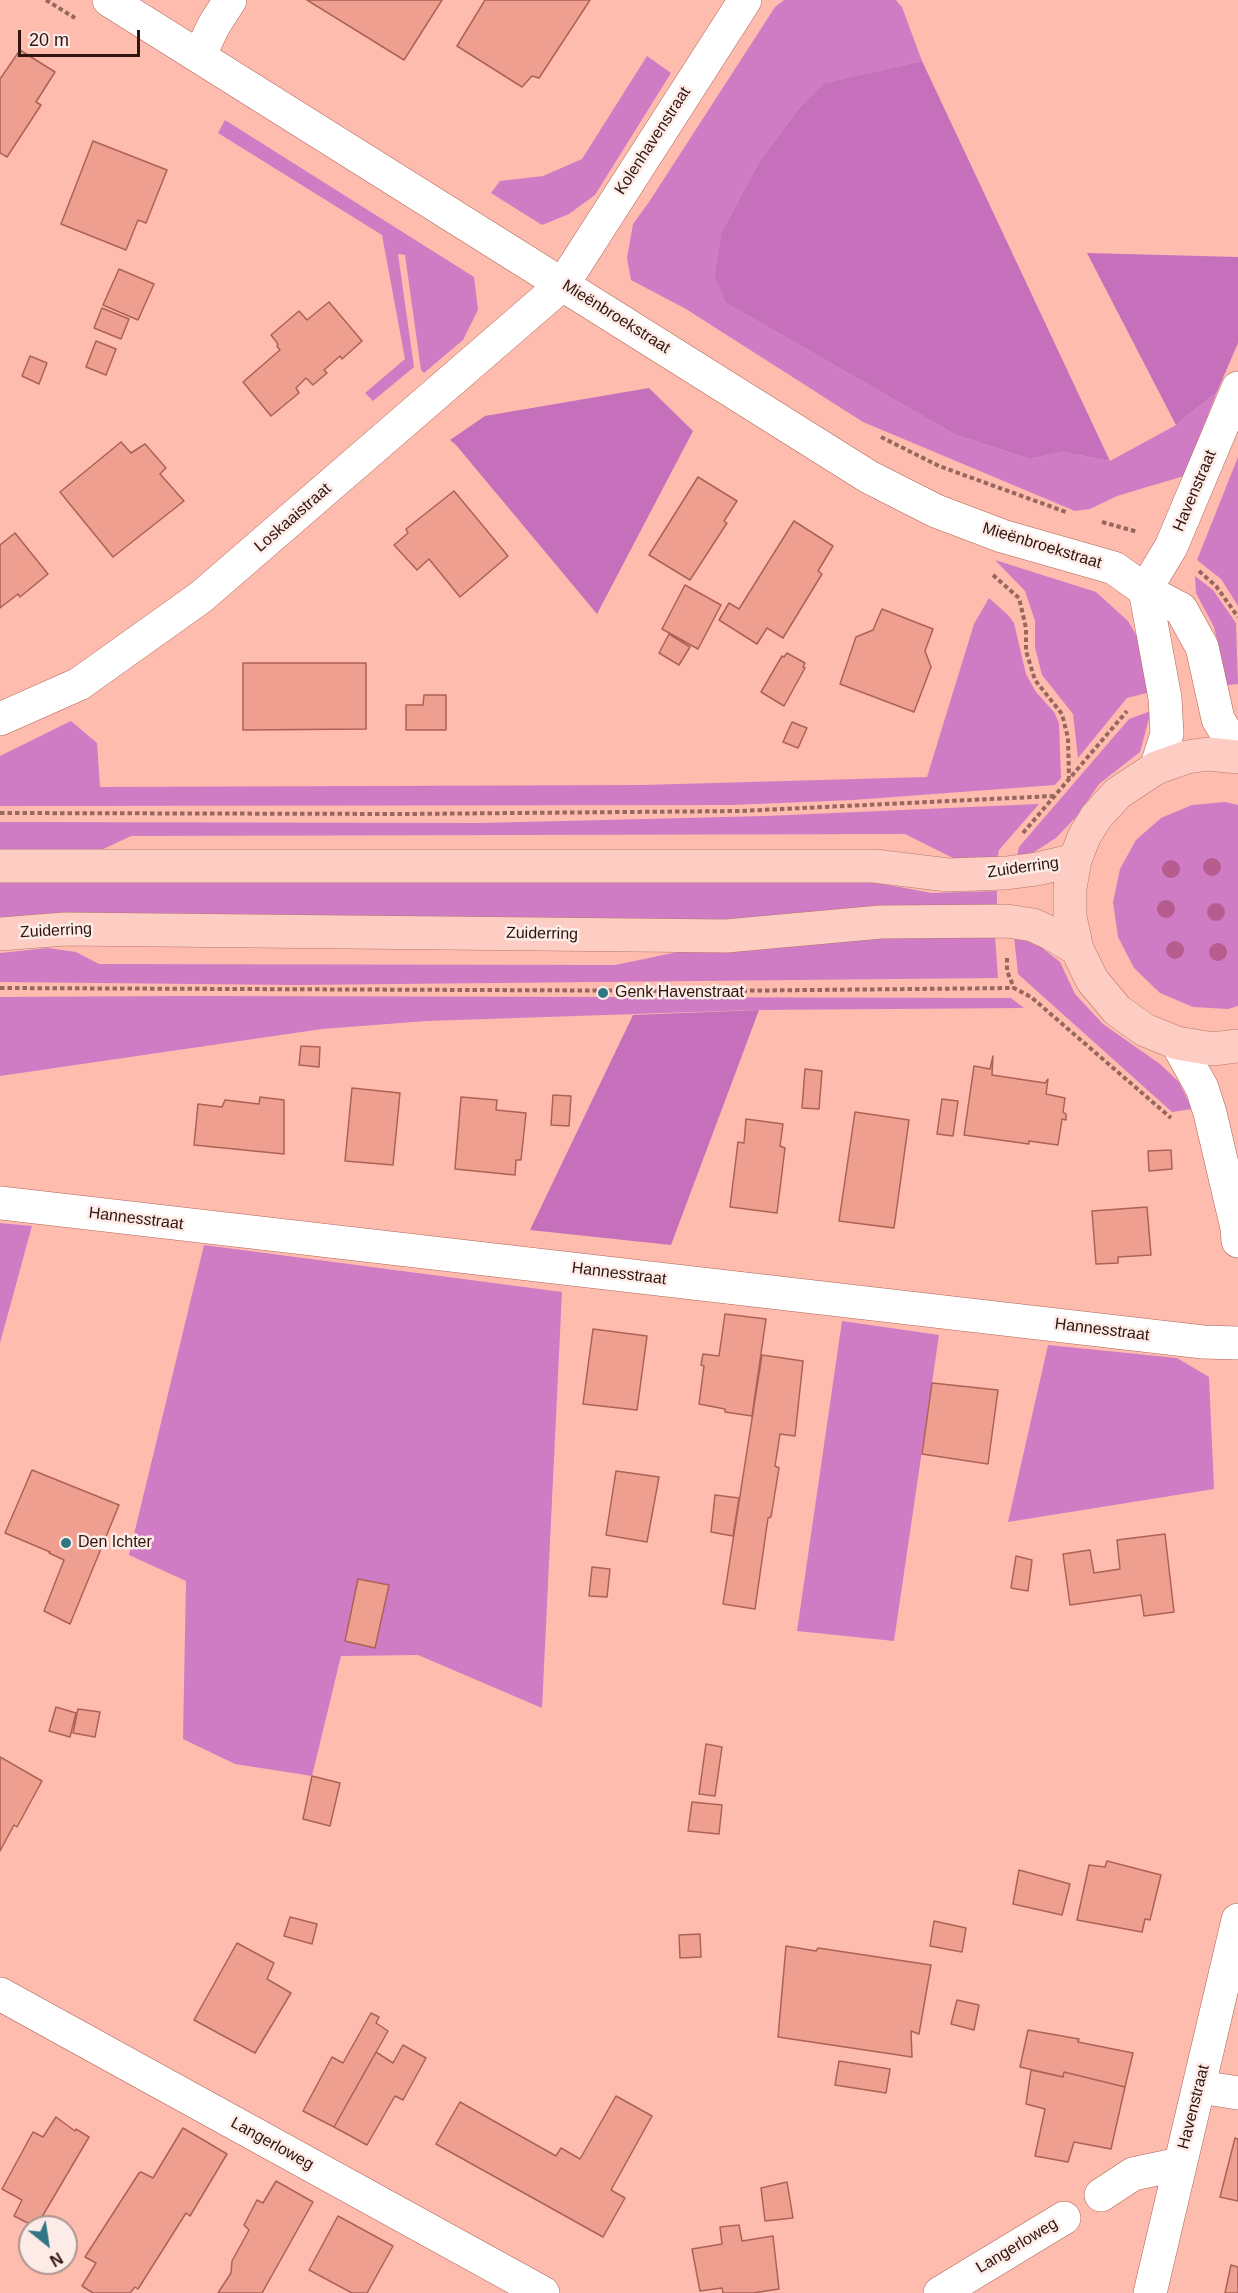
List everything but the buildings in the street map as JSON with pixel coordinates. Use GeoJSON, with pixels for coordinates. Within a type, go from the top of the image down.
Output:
{"type":"FeatureCollection","features":[{"type":"Feature","properties":{"kind":"main road"},"geometry":{"type":"LineString","coordinates":[[1238,755],[1208,754],[1187,758],[1156,768],[1118,793],[1096,817],[1075,860],[1070,888],[1070,917],[1077,949],[1092,980],[1117,1010],[1145,1030],[1177,1043],[1213,1049],[1238,1047]]}},
{"type":"Feature","properties":{"kind":"main road","name":"Zuiderring"},"geometry":{"type":"LineString","coordinates":[[0,866],[874,866],[948,875],[1017,872],[1075,860]]}},
{"type":"Feature","properties":{"kind":"main road","name":"Zuiderring"},"geometry":{"type":"LineString","coordinates":[[0,934],[64,929],[726,936],[881,922],[1006,921],[1034,925],[1077,949]]}},
{"type":"Feature","properties":{"kind":"street","name":"Mieënbroekstraat"},"geometry":{"type":"LineString","coordinates":[[109,0],[869,477],[936,511],[1002,536],[1114,568],[1145,590],[1181,609],[1202,646],[1218,719],[1238,755]]}},
{"type":"Feature","properties":{"kind":"street"},"geometry":{"type":"LineString","coordinates":[[199,56],[214,25],[230,0]]}},
{"type":"Feature","properties":{"kind":"street","name":"Kolenhavenstraat"},"geometry":{"type":"LineString","coordinates":[[562,284],[745,0]]}},
{"type":"Feature","properties":{"kind":"street","name":"Loskaaistraat"},"geometry":{"type":"LineString","coordinates":[[0,719],[79,684],[201,597],[562,284]]}},
{"type":"Feature","properties":{"kind":"street","name":"Havenstraat"},"geometry":{"type":"LineString","coordinates":[[1145,590],[1172,547],[1238,388]]}},
{"type":"Feature","properties":{"kind":"street"},"geometry":{"type":"LineString","coordinates":[[1145,590],[1166,698],[1167,734],[1156,768]]}},
{"type":"Feature","properties":{"kind":"street"},"geometry":{"type":"LineString","coordinates":[[1177,1043],[1202,1088],[1238,1231]]}},
{"type":"Feature","properties":{"kind":"street","name":"Hannesstraat"},"geometry":{"type":"LineString","coordinates":[[0,1203],[1194,1341],[1238,1343]]}},
{"type":"Feature","properties":{"kind":"street","name":"Havenstraat"},"geometry":{"type":"LineString","coordinates":[[1150,2293],[1238,1920]]}},
{"type":"Feature","properties":{"kind":"street","name":"Langerloweg"},"geometry":{"type":"LineString","coordinates":[[0,1994],[543,2293]]}},
{"type":"Feature","properties":{"kind":"street"},"geometry":{"type":"LineString","coordinates":[[1200,2087],[1238,2093]]}},
{"type":"Feature","properties":{"kind":"street"},"geometry":{"type":"LineString","coordinates":[[1101,2195],[1133,2174],[1180,2164]]}},
{"type":"Feature","properties":{"kind":"street","name":"Langerloweg"},"geometry":{"type":"LineString","coordinates":[[940,2293],[1064,2218]]}},
{"type":"Feature","properties":{"kind":"path"},"geometry":{"type":"LineString","coordinates":[[874,435],[939,466],[1072,514]]}},
{"type":"Feature","properties":{"kind":"path"},"geometry":{"type":"LineString","coordinates":[[1092,520],[1139,532],[1172,547],[1216,586],[1238,617]]}},
{"type":"Feature","properties":{"kind":"path"},"geometry":{"type":"LineString","coordinates":[[986,572],[996,576],[1019,598],[1026,628],[1026,651],[1035,680],[1062,714],[1068,738],[1069,778]]}},
{"type":"Feature","properties":{"kind":"path"},"geometry":{"type":"LineString","coordinates":[[1017,840],[1127,712],[1133,708]]}},
{"type":"Feature","properties":{"kind":"path"},"geometry":{"type":"LineString","coordinates":[[0,813],[403,814],[740,811],[1054,796]]}},
{"type":"Feature","properties":{"kind":"path"},"geometry":{"type":"LineString","coordinates":[[1007,948],[1007,971],[1014,988]]}},
{"type":"Feature","properties":{"kind":"path"},"geometry":{"type":"LineString","coordinates":[[0,988],[711,991],[1014,988],[1031,997],[1173,1119]]}},
{"type":"Feature","properties":{"kind":"shaded area"},"geometry":{"type":"Polygon","coordinates":[[[784,0],[896,0],[902,7],[922,61],[826,83],[798,109],[758,164],[722,231],[726,303],[956,435],[1030,459],[1063,452],[1110,461],[1176,425],[1217,392],[1184,476],[1117,496],[1090,509],[1075,511],[863,422],[686,309],[631,280],[627,258],[633,224],[775,7],[784,0]]]}},
{"type":"Feature","properties":{"kind":"shaded area"},"geometry":{"type":"Polygon","coordinates":[[[647,56],[671,73],[595,195],[569,214],[542,225],[491,193],[500,181],[543,176],[582,159],[647,56]]]}},
{"type":"Feature","properties":{"kind":"shaded area"},"geometry":{"type":"Polygon","coordinates":[[[922,61],[1110,461],[1063,452],[1030,459],[956,435],[726,303],[715,276],[722,231],[758,164],[798,109],[825,83],[922,61]]]}},
{"type":"Feature","properties":{"kind":"shaded area"},"geometry":{"type":"Polygon","coordinates":[[[225,120],[474,277],[478,310],[463,340],[424,373],[421,370],[405,255],[398,254],[414,367],[373,401],[365,393],[405,359],[382,235],[218,133],[225,120]]]}},
{"type":"Feature","properties":{"kind":"shaded area"},"geometry":{"type":"Polygon","coordinates":[[[1087,253],[1238,257],[1238,343],[1217,392],[1176,425],[1087,253]]]}},
{"type":"Feature","properties":{"kind":"shaded area"},"geometry":{"type":"Polygon","coordinates":[[[649,388],[693,431],[597,614],[450,440],[485,416],[649,388]]]}},
{"type":"Feature","properties":{"kind":"shaded area"},"geometry":{"type":"Polygon","coordinates":[[[1238,457],[1238,606],[1221,579],[1197,560],[1238,457]]]}},
{"type":"Feature","properties":{"kind":"shaded area"},"geometry":{"type":"Polygon","coordinates":[[[995,560],[1096,592],[1128,621],[1145,650],[1151,692],[1127,698],[1078,758],[1073,714],[1042,675],[1035,647],[1035,621],[1025,591],[995,560]]]}},
{"type":"Feature","properties":{"kind":"shaded area"},"geometry":{"type":"Polygon","coordinates":[[[1195,576],[1213,590],[1236,623],[1238,684],[1227,685],[1214,627],[1196,593],[1195,576]]]}},
{"type":"Feature","properties":{"kind":"shaded area"},"geometry":{"type":"Polygon","coordinates":[[[989,598],[1014,623],[1026,674],[1036,692],[1054,712],[1059,723],[1061,778],[1055,785],[853,800],[731,805],[0,806],[0,756],[71,721],[97,743],[100,787],[643,785],[927,777],[974,624],[989,598]]]}},
{"type":"Feature","properties":{"kind":"shaded area"},"geometry":{"type":"Polygon","coordinates":[[[1151,711],[1140,752],[1099,784],[1078,815],[1056,838],[1031,854],[1017,856],[1019,847],[1129,719],[1151,711]]]}},
{"type":"Feature","properties":{"kind":"shaded area"},"geometry":{"type":"Polygon","coordinates":[[[1225,802],[1238,805],[1238,1006],[1228,1009],[1193,1007],[1160,993],[1134,968],[1118,937],[1113,902],[1120,869],[1136,840],[1161,818],[1192,805],[1225,802]]]}},
{"type":"Feature","properties":{"kind":"shaded area"},"geometry":{"type":"Polygon","coordinates":[[[1039,804],[999,850],[997,860],[955,859],[905,834],[131,836],[97,852],[0,853],[0,822],[480,823],[766,816],[1039,804]]]}},
{"type":"Feature","properties":{"kind":"shaded area"},"geometry":{"type":"Polygon","coordinates":[[[0,880],[872,882],[932,893],[997,891],[997,908],[789,920],[0,927],[0,880]]]}},
{"type":"Feature","properties":{"kind":"shaded area"},"geometry":{"type":"Polygon","coordinates":[[[896,935],[995,935],[998,978],[296,985],[0,982],[0,953],[48,948],[76,952],[99,964],[615,965],[692,949],[896,935]]]}},
{"type":"Feature","properties":{"kind":"shaded area"},"geometry":{"type":"Polygon","coordinates":[[[1014,936],[1041,947],[1060,962],[1075,994],[1103,1024],[1160,1064],[1179,1082],[1192,1109],[1172,1112],[1018,974],[1014,936]]]}},
{"type":"Feature","properties":{"kind":"shaded area"},"geometry":{"type":"Polygon","coordinates":[[[0,997],[1011,998],[1024,1008],[755,1010],[427,1021],[322,1029],[0,1076],[0,997]]]}},
{"type":"Feature","properties":{"kind":"shaded area"},"geometry":{"type":"Polygon","coordinates":[[[759,1010],[671,1245],[530,1230],[633,1015],[759,1010]]]}},
{"type":"Feature","properties":{"kind":"shaded area"},"geometry":{"type":"Polygon","coordinates":[[[0,1223],[32,1226],[0,1343],[0,1223]]]}},
{"type":"Feature","properties":{"kind":"shaded area"},"geometry":{"type":"Polygon","coordinates":[[[204,1245],[562,1292],[542,1708],[418,1655],[341,1656],[312,1776],[235,1764],[183,1739],[186,1581],[129,1555],[204,1245]]]}},
{"type":"Feature","properties":{"kind":"shaded area"},"geometry":{"type":"Polygon","coordinates":[[[842,1321],[939,1335],[894,1641],[797,1631],[842,1321]]]}},
{"type":"Feature","properties":{"kind":"shaded area"},"geometry":{"type":"Polygon","coordinates":[[[1048,1345],[1177,1358],[1209,1377],[1214,1489],[1008,1522],[1048,1345]]]}},
{"type":"Feature","properties":{"kind":"place","name":"Genk Havenstraat"},"geometry":{"type":"Point","coordinates":[603,993]}},
{"type":"Feature","properties":{"kind":"place","name":"Den Ichter"},"geometry":{"type":"Point","coordinates":[66,1543]}}]}
